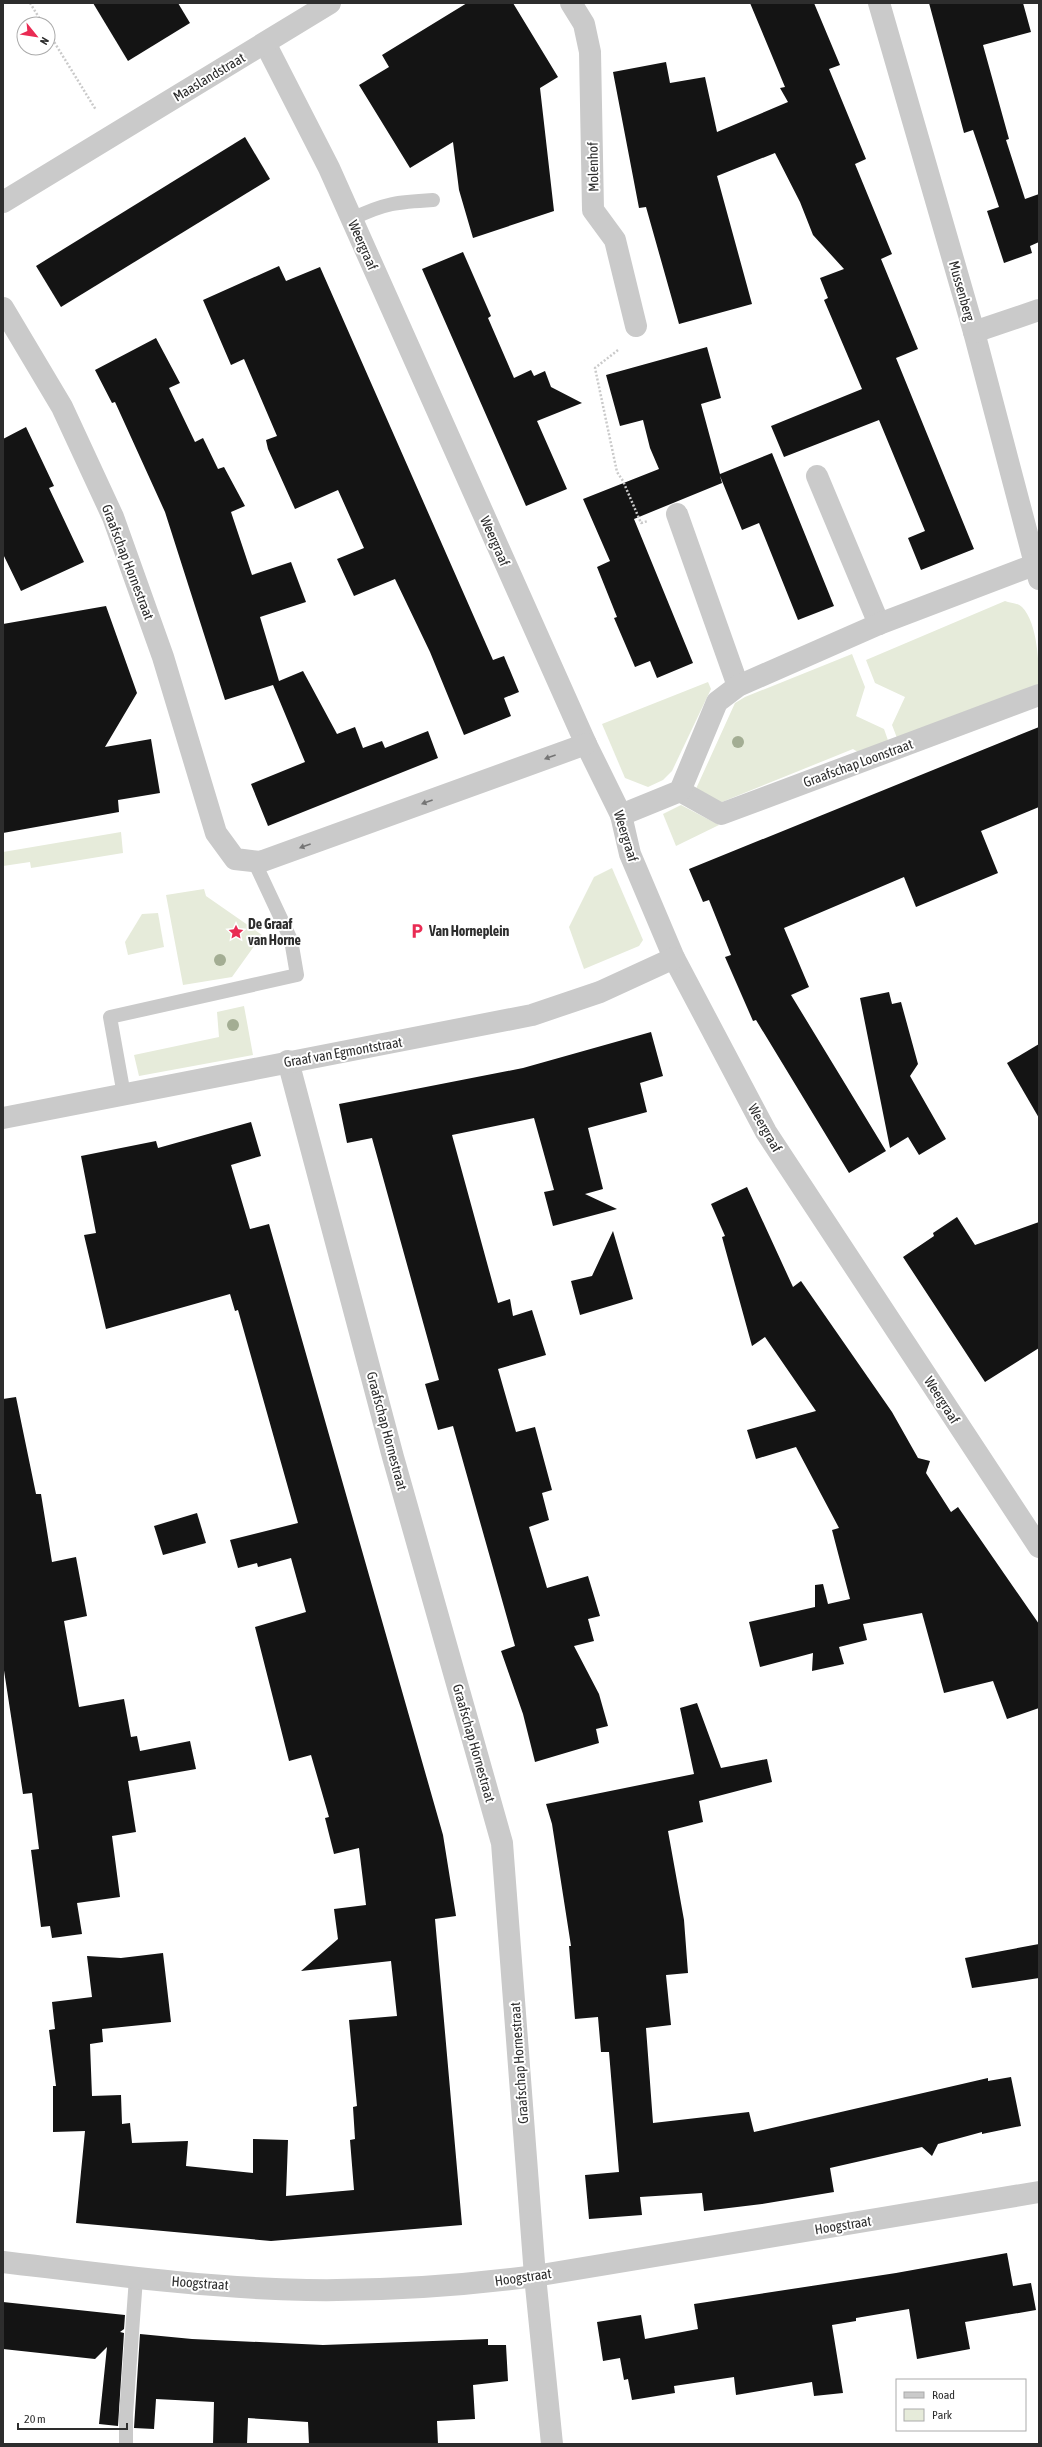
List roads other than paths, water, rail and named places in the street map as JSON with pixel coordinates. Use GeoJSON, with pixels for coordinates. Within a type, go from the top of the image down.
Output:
{"type":"FeatureCollection","features":[{"type":"Feature","properties":{"kind":"street","name":"Maaslandstraat"},"geometry":{"type":"LineString","coordinates":[[3,202],[266,43],[301,10],[330,3]]}},
{"type":"Feature","properties":{"kind":"street","name":"Molenhof"},"geometry":{"type":"LineString","coordinates":[[571,3],[584,24],[590,52],[593,210],[615,240],[636,326]]}},
{"type":"Feature","properties":{"kind":"street","name":"Mussenberg"},"geometry":{"type":"LineString","coordinates":[[879,3],[974,332],[1036,572]]}},
{"type":"Feature","properties":{"kind":"street","name":"Weergraaf"},"geometry":{"type":"LineString","coordinates":[[266,43],[329,168],[586,744],[622,815],[630,854],[674,958],[766,1132],[1039,1547]]}},
{"type":"Feature","properties":{"kind":"street","name":"Graafschap Hornestraat"},"geometry":{"type":"LineString","coordinates":[[3,308],[62,407],[113,517],[163,657],[216,833],[235,859],[254,861]]}},
{"type":"Feature","properties":{"kind":"street"},"geometry":{"type":"LineString","coordinates":[[974,332],[1039,310]]}},
{"type":"Feature","properties":{"kind":"street"},"geometry":{"type":"LineString","coordinates":[[817,476],[879,624]]}},
{"type":"Feature","properties":{"kind":"street"},"geometry":{"type":"LineString","coordinates":[[677,514],[738,686]]}},
{"type":"Feature","properties":{"kind":"street"},"geometry":{"type":"LineString","coordinates":[[622,815],[680,791],[717,702],[738,686],[879,624],[1036,572]]}},
{"type":"Feature","properties":{"kind":"street","name":"Graafschap Loonstraat"},"geometry":{"type":"LineString","coordinates":[[680,791],[721,814],[1039,695]]}},
{"type":"Feature","properties":{"kind":"street"},"geometry":{"type":"LineString","coordinates":[[254,861],[260,862],[586,744]]}},
{"type":"Feature","properties":{"kind":"street","name":"Graaf van Egmontstraat"},"geometry":{"type":"LineString","coordinates":[[3,1118],[288,1061],[413,1040],[532,1015],[600,992],[674,958]]}},
{"type":"Feature","properties":{"kind":"street","name":"Graafschap Hornestraat"},"geometry":{"type":"LineString","coordinates":[[288,1061],[393,1457],[502,1843],[535,2276],[552,2444]]}},
{"type":"Feature","properties":{"kind":"street","name":"Hoogstraat"},"geometry":{"type":"LineString","coordinates":[[3,2262],[136,2278],[307,2290],[461,2286],[535,2276],[1039,2192]]}},
{"type":"Feature","properties":{"kind":"lane"},"geometry":{"type":"LineString","coordinates":[[352,219],[378,206],[433,200]]}},
{"type":"Feature","properties":{"kind":"lane"},"geometry":{"type":"LineString","coordinates":[[124,1095],[110,1017],[297,975],[291,940],[254,861]]}},
{"type":"Feature","properties":{"kind":"lane"},"geometry":{"type":"LineString","coordinates":[[126,2444],[126,2415],[136,2278]]}},
{"type":"Feature","properties":{"kind":"place","name":"Van Horneplein"},"geometry":{"type":"Point","coordinates":[417,931]}},
{"type":"Feature","properties":{"kind":"place","name":"De Graaf van Horne"},"geometry":{"type":"Point","coordinates":[236,932]}}]}
